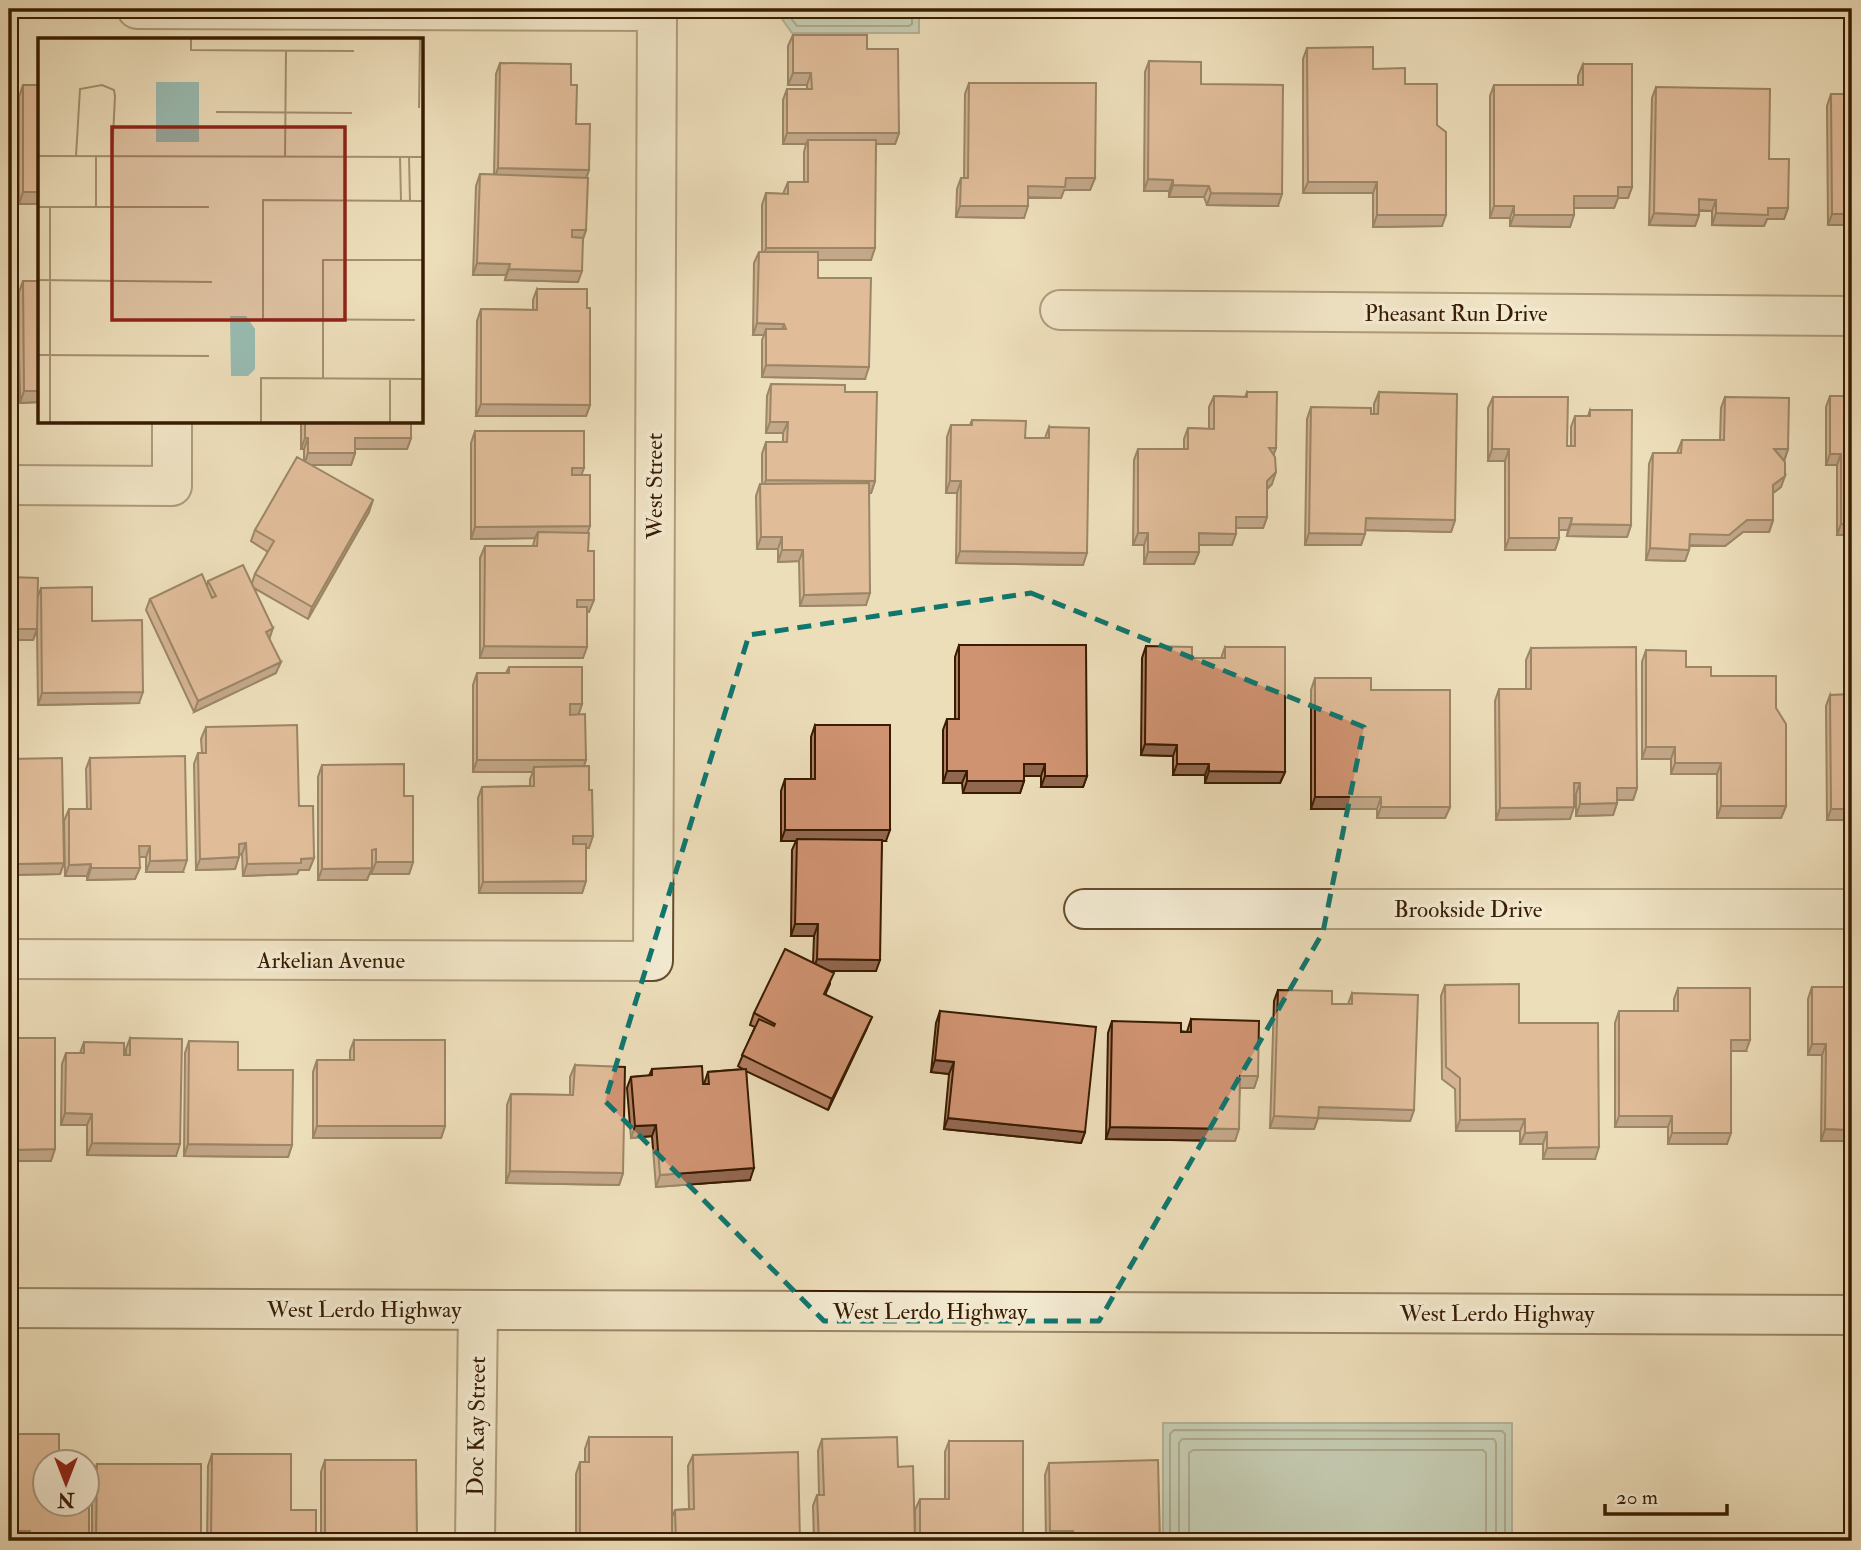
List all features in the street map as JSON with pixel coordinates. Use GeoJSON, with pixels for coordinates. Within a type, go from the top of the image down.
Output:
{"type":"FeatureCollection","features":[{"type":"Feature","properties":{"kind":"street"},"geometry":{"type":"LineString","coordinates":[[137,9],[173,9],[173,38]]}},
{"type":"Feature","properties":{"kind":"street","name":"West Street"},"geometry":{"type":"LineString","coordinates":[[173,9],[657,11],[653,961]]}},
{"type":"Feature","properties":{"kind":"street","name":"Pheasant Run Drive"},"geometry":{"type":"LineString","coordinates":[[1060,310],[1852,316]]}},
{"type":"Feature","properties":{"kind":"street"},"geometry":{"type":"LineString","coordinates":[[9,485],[172,486],[172,424]]}},
{"type":"Feature","properties":{"kind":"street","name":"Brookside Drive"},"geometry":{"type":"LineString","coordinates":[[1084,909],[1852,909]]}},
{"type":"Feature","properties":{"kind":"street","name":"Arkelian Avenue"},"geometry":{"type":"LineString","coordinates":[[9,959],[653,961]]}},
{"type":"Feature","properties":{"kind":"street","name":"West Lerdo Highway"},"geometry":{"type":"LineString","coordinates":[[9,1308],[1852,1315]]}},
{"type":"Feature","properties":{"kind":"street","name":"Doc Kay Street"},"geometry":{"type":"LineString","coordinates":[[475,1541],[478,1310]]}},
{"type":"Feature","properties":{"kind":"highlighted area"},"geometry":{"type":"Polygon","coordinates":[[[1031,593],[1364,727],[1323,932],[1099,1321],[824,1321],[605,1101],[749,635],[1031,593]]]}},
{"type":"Feature","properties":{"kind":"water"},"geometry":{"type":"Polygon","coordinates":[[[775,9],[919,9],[919,33],[792,33],[775,9]]]}},
{"type":"Feature","properties":{"kind":"water"},"geometry":{"type":"Polygon","coordinates":[[[1163,1423],[1512,1423],[1512,1541],[1163,1541],[1163,1423]]]}},
{"type":"Feature","properties":{"kind":"building"},"geometry":{"type":"Polygon","coordinates":[[[793,35],[867,35],[867,49],[898,49],[899,133],[787,133],[787,89],[812,89],[811,73],[793,73],[793,35]]]}},
{"type":"Feature","properties":{"kind":"building"},"geometry":{"type":"Polygon","coordinates":[[[1373,47],[1373,69],[1405,68],[1405,84],[1437,84],[1437,125],[1446,132],[1446,215],[1377,215],[1377,182],[1308,182],[1307,48],[1373,47]]]}},
{"type":"Feature","properties":{"kind":"building"},"geometry":{"type":"Polygon","coordinates":[[[1149,61],[1201,62],[1201,84],[1283,85],[1282,194],[1211,193],[1209,186],[1173,185],[1173,180],[1148,179],[1149,61]]]}},
{"type":"Feature","properties":{"kind":"building"},"geometry":{"type":"Polygon","coordinates":[[[500,63],[571,64],[571,85],[577,85],[576,124],[590,124],[589,170],[498,168],[500,63]]]}},
{"type":"Feature","properties":{"kind":"building"},"geometry":{"type":"Polygon","coordinates":[[[1583,64],[1632,64],[1632,187],[1618,187],[1618,196],[1574,196],[1574,215],[1514,215],[1514,206],[1494,206],[1494,85],[1583,85],[1583,64]]]}},
{"type":"Feature","properties":{"kind":"building"},"geometry":{"type":"Polygon","coordinates":[[[969,83],[1096,83],[1095,178],[1066,178],[1065,187],[1028,186],[1028,206],[960,206],[961,178],[968,178],[969,83]]]}},
{"type":"Feature","properties":{"kind":"building"},"geometry":{"type":"Polygon","coordinates":[[[23,85],[38,85],[38,192],[23,192],[23,85]]]}},
{"type":"Feature","properties":{"kind":"building"},"geometry":{"type":"Polygon","coordinates":[[[1656,87],[1770,89],[1769,159],[1789,159],[1788,208],[1768,208],[1768,215],[1716,213],[1716,200],[1699,199],[1699,215],[1654,213],[1656,87]]]}},
{"type":"Feature","properties":{"kind":"building"},"geometry":{"type":"Polygon","coordinates":[[[9,92],[18,92],[19,194],[9,194],[9,92]]]}},
{"type":"Feature","properties":{"kind":"building"},"geometry":{"type":"Polygon","coordinates":[[[1831,94],[1852,94],[1852,214],[1832,214],[1831,94]]]}},
{"type":"Feature","properties":{"kind":"building"},"geometry":{"type":"Polygon","coordinates":[[[808,140],[876,140],[875,248],[766,248],[766,193],[788,194],[788,182],[808,182],[808,140]]]}},
{"type":"Feature","properties":{"kind":"building"},"geometry":{"type":"Polygon","coordinates":[[[480,174],[588,178],[586,230],[572,230],[572,237],[583,238],[582,271],[509,269],[510,264],[477,263],[480,174]]]}},
{"type":"Feature","properties":{"kind":"building"},"geometry":{"type":"Polygon","coordinates":[[[759,252],[818,252],[818,278],[871,278],[869,367],[766,365],[766,329],[786,329],[784,324],[757,323],[759,252]]]}},
{"type":"Feature","properties":{"kind":"building"},"geometry":{"type":"Polygon","coordinates":[[[23,281],[38,281],[38,391],[24,391],[23,281]]]}},
{"type":"Feature","properties":{"kind":"building"},"geometry":{"type":"Polygon","coordinates":[[[9,283],[17,283],[20,393],[9,393],[9,283]]]}},
{"type":"Feature","properties":{"kind":"building"},"geometry":{"type":"Polygon","coordinates":[[[537,289],[587,289],[587,308],[590,308],[590,405],[481,404],[481,309],[537,310],[537,289]]]}},
{"type":"Feature","properties":{"kind":"building"},"geometry":{"type":"Polygon","coordinates":[[[771,384],[845,385],[845,392],[877,392],[875,481],[766,480],[766,442],[787,442],[788,422],[770,422],[771,384]]]}},
{"type":"Feature","properties":{"kind":"building"},"geometry":{"type":"Polygon","coordinates":[[[1851,391],[1852,524],[1841,524],[1841,454],[1830,454],[1830,396],[1851,396],[1851,391]]]}},
{"type":"Feature","properties":{"kind":"building"},"geometry":{"type":"Polygon","coordinates":[[[1247,392],[1277,392],[1276,448],[1269,448],[1275,457],[1276,472],[1267,481],[1267,517],[1236,517],[1236,534],[1199,533],[1199,552],[1148,552],[1148,533],[1138,533],[1138,449],[1188,449],[1188,428],[1214,429],[1214,396],[1247,397],[1247,392]]]}},
{"type":"Feature","properties":{"kind":"building"},"geometry":{"type":"Polygon","coordinates":[[[1379,392],[1457,394],[1455,520],[1366,518],[1365,534],[1309,533],[1311,407],[1371,408],[1371,414],[1378,414],[1379,392]]]}},
{"type":"Feature","properties":{"kind":"building"},"geometry":{"type":"Polygon","coordinates":[[[1493,397],[1568,397],[1567,446],[1575,446],[1575,416],[1590,416],[1590,410],[1632,410],[1631,525],[1571,524],[1572,518],[1559,518],[1559,538],[1509,538],[1509,449],[1492,449],[1493,397]]]}},
{"type":"Feature","properties":{"kind":"building"},"geometry":{"type":"Polygon","coordinates":[[[1725,397],[1789,398],[1788,449],[1774,449],[1785,462],[1785,476],[1773,485],[1773,520],[1747,520],[1729,535],[1690,534],[1689,550],[1650,548],[1653,453],[1681,453],[1682,440],[1724,440],[1725,397]]]}},
{"type":"Feature","properties":{"kind":"building"},"geometry":{"type":"Polygon","coordinates":[[[972,420],[1026,421],[1025,438],[1049,438],[1049,427],[1089,428],[1087,553],[960,551],[961,481],[950,481],[951,425],[972,425],[972,420]]]}},
{"type":"Feature","properties":{"kind":"building"},"geometry":{"type":"Polygon","coordinates":[[[305,424],[411,424],[411,438],[355,438],[355,453],[308,453],[308,438],[305,438],[305,424]]]}},
{"type":"Feature","properties":{"kind":"building"},"geometry":{"type":"Polygon","coordinates":[[[475,431],[584,431],[584,468],[572,468],[572,475],[590,475],[590,526],[475,527],[475,431]]]}},
{"type":"Feature","properties":{"kind":"building"},"geometry":{"type":"Polygon","coordinates":[[[297,457],[373,500],[312,607],[255,574],[274,541],[255,530],[297,457]]]}},
{"type":"Feature","properties":{"kind":"building"},"geometry":{"type":"Polygon","coordinates":[[[869,483],[870,593],[804,595],[803,550],[782,550],[782,537],[761,537],[760,484],[869,483]]]}},
{"type":"Feature","properties":{"kind":"building"},"geometry":{"type":"Polygon","coordinates":[[[538,532],[589,533],[588,551],[594,551],[594,600],[577,600],[577,607],[587,607],[587,647],[484,646],[485,546],[537,546],[538,532]]]}},
{"type":"Feature","properties":{"kind":"building"},"geometry":{"type":"Polygon","coordinates":[[[243,565],[273,628],[266,632],[281,662],[198,701],[150,599],[202,574],[212,598],[216,596],[208,581],[243,565]]]}},
{"type":"Feature","properties":{"kind":"building"},"geometry":{"type":"Polygon","coordinates":[[[9,577],[38,578],[37,629],[9,629],[9,577]]]}},
{"type":"Feature","properties":{"kind":"building"},"geometry":{"type":"Polygon","coordinates":[[[92,587],[92,621],[142,620],[143,692],[42,693],[41,588],[92,587]]]}},
{"type":"Feature","properties":{"kind":"building"},"geometry":{"type":"Polygon","coordinates":[[[959,645],[1086,645],[1087,776],[1045,776],[1045,764],[1024,764],[1024,781],[967,781],[967,771],[947,771],[947,719],[959,719],[959,645]]]}},
{"type":"Feature","properties":{"kind":"building"},"geometry":{"type":"Polygon","coordinates":[[[1146,646],[1192,647],[1192,658],[1225,658],[1225,647],[1285,647],[1285,772],[1209,771],[1209,764],[1177,764],[1177,745],[1145,744],[1146,646]]]}},
{"type":"Feature","properties":{"kind":"building"},"geometry":{"type":"Polygon","coordinates":[[[1636,647],[1637,788],[1617,788],[1617,803],[1580,804],[1580,783],[1574,783],[1574,807],[1500,808],[1499,689],[1531,689],[1531,648],[1636,647]]]}},
{"type":"Feature","properties":{"kind":"building"},"geometry":{"type":"Polygon","coordinates":[[[1646,650],[1686,651],[1686,667],[1711,667],[1711,676],[1776,676],[1776,708],[1786,724],[1786,806],[1721,806],[1721,763],[1675,763],[1675,747],[1646,747],[1646,650]]]}},
{"type":"Feature","properties":{"kind":"building"},"geometry":{"type":"Polygon","coordinates":[[[509,667],[582,667],[582,704],[570,704],[570,715],[585,714],[586,760],[477,760],[477,673],[509,673],[509,667]]]}},
{"type":"Feature","properties":{"kind":"building"},"geometry":{"type":"Polygon","coordinates":[[[1315,678],[1371,678],[1371,690],[1450,690],[1450,807],[1381,807],[1381,797],[1315,797],[1315,678]]]}},
{"type":"Feature","properties":{"kind":"building"},"geometry":{"type":"Polygon","coordinates":[[[1852,694],[1852,809],[1831,809],[1830,695],[1852,694]]]}},
{"type":"Feature","properties":{"kind":"building"},"geometry":{"type":"Polygon","coordinates":[[[297,725],[299,806],[313,806],[314,858],[301,859],[301,863],[247,864],[246,843],[239,844],[239,857],[200,859],[198,753],[206,753],[206,727],[297,725]]]}},
{"type":"Feature","properties":{"kind":"building"},"geometry":{"type":"Polygon","coordinates":[[[815,725],[890,725],[890,830],[785,830],[785,779],[815,779],[815,725]]]}},
{"type":"Feature","properties":{"kind":"building"},"geometry":{"type":"Polygon","coordinates":[[[185,756],[187,860],[150,861],[150,846],[139,846],[140,868],[69,865],[69,809],[91,809],[90,758],[185,756]]]}},
{"type":"Feature","properties":{"kind":"building"},"geometry":{"type":"Polygon","coordinates":[[[62,758],[64,863],[17,864],[16,846],[9,846],[9,759],[62,758]]]}},
{"type":"Feature","properties":{"kind":"building"},"geometry":{"type":"Polygon","coordinates":[[[404,764],[404,796],[413,796],[413,862],[376,862],[376,849],[372,850],[372,868],[322,869],[322,765],[404,764]]]}},
{"type":"Feature","properties":{"kind":"building"},"geometry":{"type":"Polygon","coordinates":[[[589,766],[593,836],[573,836],[573,844],[586,844],[586,881],[483,882],[482,787],[534,786],[534,767],[589,766]]]}},
{"type":"Feature","properties":{"kind":"building"},"geometry":{"type":"Polygon","coordinates":[[[797,839],[882,840],[880,960],[817,959],[818,924],[795,924],[797,839]]]}},
{"type":"Feature","properties":{"kind":"building"},"geometry":{"type":"Polygon","coordinates":[[[785,949],[834,973],[824,994],[872,1017],[832,1099],[742,1055],[759,1019],[774,1026],[775,1024],[754,1013],[785,949]]]}},
{"type":"Feature","properties":{"kind":"building"},"geometry":{"type":"Polygon","coordinates":[[[1519,984],[1519,1023],[1598,1023],[1599,1147],[1547,1148],[1547,1132],[1525,1133],[1525,1119],[1460,1120],[1460,1078],[1446,1067],[1445,985],[1519,984]]]}},
{"type":"Feature","properties":{"kind":"building"},"geometry":{"type":"Polygon","coordinates":[[[1812,987],[1852,987],[1852,1130],[1825,1129],[1826,1044],[1812,1044],[1812,987]]]}},
{"type":"Feature","properties":{"kind":"building"},"geometry":{"type":"Polygon","coordinates":[[[1678,988],[1750,988],[1750,1040],[1731,1040],[1731,1133],[1672,1133],[1672,1116],[1619,1116],[1619,1011],[1678,1011],[1678,988]]]}},
{"type":"Feature","properties":{"kind":"building"},"geometry":{"type":"Polygon","coordinates":[[[1278,990],[1332,991],[1332,1004],[1352,1004],[1352,993],[1418,995],[1414,1110],[1319,1107],[1318,1118],[1274,1116],[1278,990]]]}},
{"type":"Feature","properties":{"kind":"building"},"geometry":{"type":"Polygon","coordinates":[[[940,1011],[1096,1027],[1085,1132],[948,1118],[954,1062],[935,1060],[940,1011]]]}},
{"type":"Feature","properties":{"kind":"building"},"geometry":{"type":"Polygon","coordinates":[[[1191,1019],[1259,1021],[1258,1076],[1240,1076],[1239,1129],[1110,1127],[1112,1021],[1181,1023],[1181,1032],[1191,1032],[1191,1019]]]}},
{"type":"Feature","properties":{"kind":"building"},"geometry":{"type":"Polygon","coordinates":[[[9,1038],[55,1038],[55,1149],[9,1150],[9,1038]]]}},
{"type":"Feature","properties":{"kind":"building"},"geometry":{"type":"Polygon","coordinates":[[[130,1038],[182,1039],[180,1144],[92,1143],[92,1114],[65,1113],[66,1053],[84,1053],[84,1042],[124,1043],[124,1055],[130,1055],[130,1038]]]}},
{"type":"Feature","properties":{"kind":"building"},"geometry":{"type":"Polygon","coordinates":[[[354,1040],[445,1040],[445,1126],[317,1126],[317,1060],[354,1060],[354,1040]]]}},
{"type":"Feature","properties":{"kind":"building"},"geometry":{"type":"Polygon","coordinates":[[[189,1041],[238,1042],[238,1070],[293,1070],[292,1145],[188,1144],[189,1041]]]}},
{"type":"Feature","properties":{"kind":"building"},"geometry":{"type":"Polygon","coordinates":[[[575,1065],[625,1067],[623,1173],[510,1171],[511,1094],[573,1095],[575,1065]]]}},
{"type":"Feature","properties":{"kind":"building"},"geometry":{"type":"Polygon","coordinates":[[[702,1066],[703,1084],[709,1084],[708,1072],[746,1069],[754,1168],[660,1175],[656,1125],[635,1126],[631,1077],[652,1075],[652,1069],[702,1066]]]}},
{"type":"Feature","properties":{"kind":"building"},"geometry":{"type":"Polygon","coordinates":[[[9,1434],[59,1434],[59,1448],[32,1448],[32,1518],[89,1518],[89,1540],[30,1540],[30,1531],[9,1531],[9,1434]]]}},
{"type":"Feature","properties":{"kind":"building"},"geometry":{"type":"Polygon","coordinates":[[[589,1437],[672,1437],[672,1541],[580,1541],[580,1462],[589,1462],[589,1437]]]}},
{"type":"Feature","properties":{"kind":"building"},"geometry":{"type":"Polygon","coordinates":[[[897,1437],[898,1467],[913,1466],[915,1541],[819,1541],[817,1495],[824,1495],[822,1439],[897,1437]]]}},
{"type":"Feature","properties":{"kind":"building"},"geometry":{"type":"Polygon","coordinates":[[[949,1441],[1023,1441],[1023,1541],[920,1541],[920,1499],[949,1499],[949,1441]]]}},
{"type":"Feature","properties":{"kind":"building"},"geometry":{"type":"Polygon","coordinates":[[[798,1452],[800,1541],[676,1541],[675,1510],[694,1509],[693,1455],[798,1452]]]}},
{"type":"Feature","properties":{"kind":"building"},"geometry":{"type":"Polygon","coordinates":[[[212,1454],[291,1454],[291,1510],[316,1510],[316,1541],[211,1541],[212,1454]]]}},
{"type":"Feature","properties":{"kind":"building"},"geometry":{"type":"Polygon","coordinates":[[[325,1460],[416,1460],[417,1541],[325,1541],[325,1460]]]}},
{"type":"Feature","properties":{"kind":"building"},"geometry":{"type":"Polygon","coordinates":[[[1158,1460],[1160,1541],[1073,1540],[1073,1531],[1050,1531],[1049,1463],[1158,1460]]]}},
{"type":"Feature","properties":{"kind":"building"},"geometry":{"type":"Polygon","coordinates":[[[102,1464],[201,1464],[201,1534],[144,1534],[144,1541],[96,1541],[96,1518],[102,1518],[102,1464]]]}}]}
